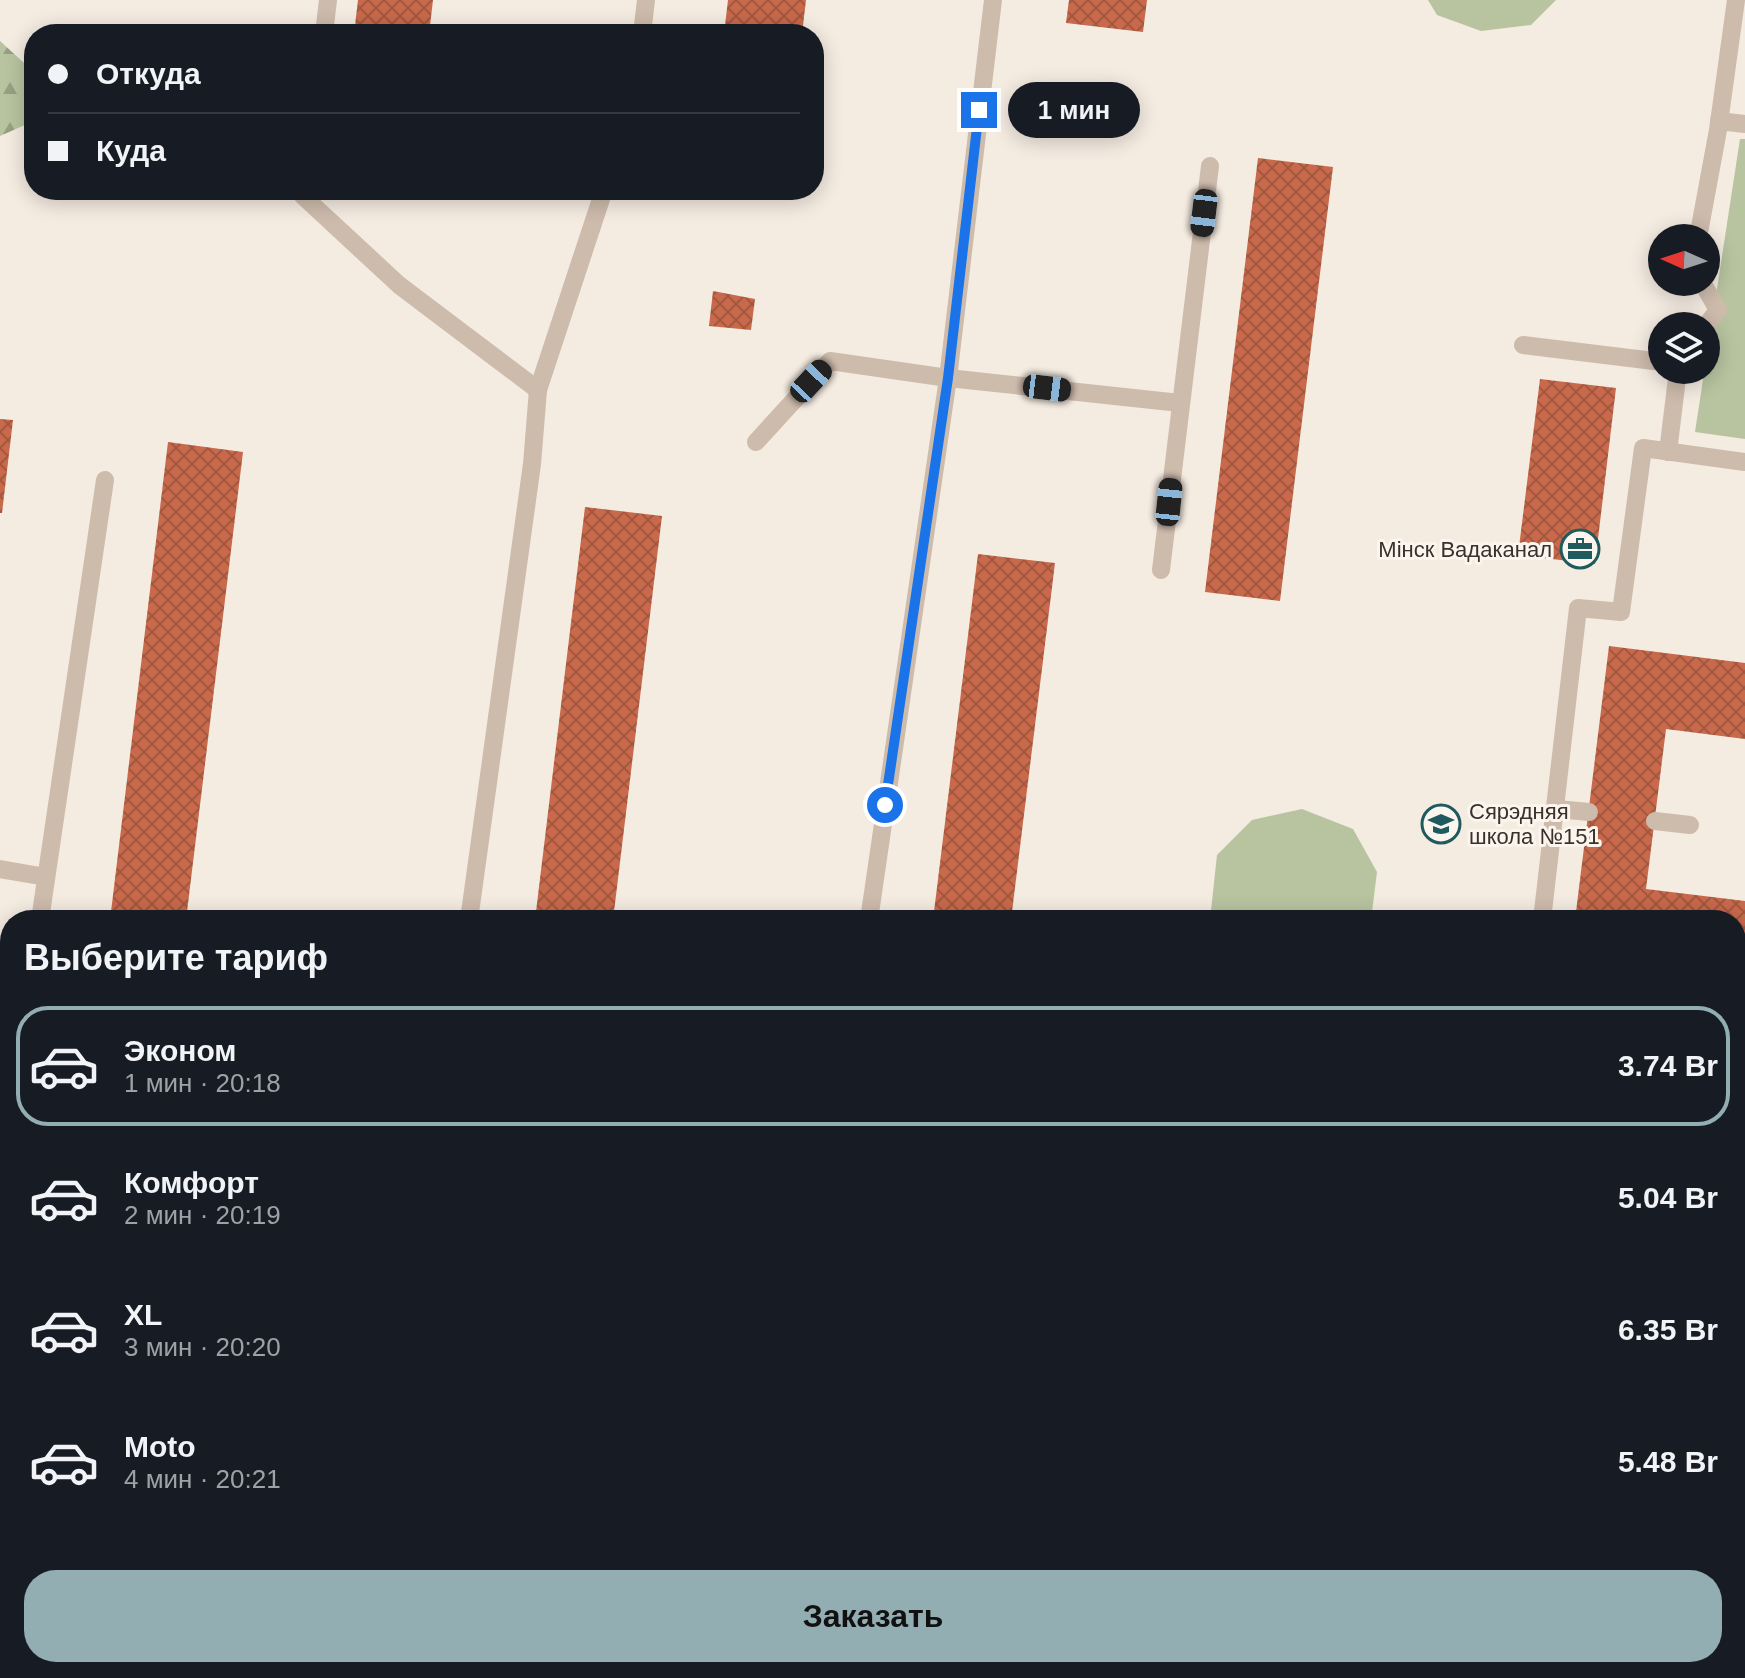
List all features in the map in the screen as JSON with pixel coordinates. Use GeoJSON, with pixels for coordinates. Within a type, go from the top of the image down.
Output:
{"type":"FeatureCollection","features":[{"type":"Feature","properties":{"kind":"lane"},"geometry":{"type":"LineString","coordinates":[[325,24],[328,0]]}},
{"type":"Feature","properties":{"kind":"lane"},"geometry":{"type":"LineString","coordinates":[[643,24],[646,0]]}},
{"type":"Feature","properties":{"kind":"lane"},"geometry":{"type":"LineString","coordinates":[[870,910],[948,378],[993,0]]}},
{"type":"Feature","properties":{"kind":"lane"},"geometry":{"type":"LineString","coordinates":[[1701,224],[1736,0]]}},
{"type":"Feature","properties":{"kind":"lane"},"geometry":{"type":"LineString","coordinates":[[1719,121],[1745,124]]}},
{"type":"Feature","properties":{"kind":"lane"},"geometry":{"type":"LineString","coordinates":[[1161,570],[1210,166]]}},
{"type":"Feature","properties":{"kind":"lane"},"geometry":{"type":"LineString","coordinates":[[307,200],[399,285],[538,390]]}},
{"type":"Feature","properties":{"kind":"lane"},"geometry":{"type":"LineString","coordinates":[[470,910],[532,464],[538,390],[601,200]]}},
{"type":"Feature","properties":{"kind":"lane"},"geometry":{"type":"LineString","coordinates":[[1523,345],[1648,360]]}},
{"type":"Feature","properties":{"kind":"lane"},"geometry":{"type":"LineString","coordinates":[[756,442],[830,361],[948,378],[1180,403]]}},
{"type":"Feature","properties":{"kind":"lane"},"geometry":{"type":"LineString","coordinates":[[1668,452],[1676,384]]}},
{"type":"Feature","properties":{"kind":"lane"},"geometry":{"type":"LineString","coordinates":[[1543,910],[1578,608],[1621,612],[1643,448],[1745,462]]}},
{"type":"Feature","properties":{"kind":"lane"},"geometry":{"type":"LineString","coordinates":[[41,910],[105,480]]}},
{"type":"Feature","properties":{"kind":"lane"},"geometry":{"type":"LineString","coordinates":[[1557,809],[1589,812]]}},
{"type":"Feature","properties":{"kind":"lane"},"geometry":{"type":"LineString","coordinates":[[1655,821],[1690,825]]}},
{"type":"Feature","properties":{"kind":"lane"},"geometry":{"type":"LineString","coordinates":[[0,869],[46,877]]}},
{"type":"Feature","properties":{"kind":"green space"},"geometry":{"type":"Polygon","coordinates":[[[1428,0],[1556,0],[1531,25],[1481,31],[1437,15],[1428,0]]]}},
{"type":"Feature","properties":{"kind":"green space"},"geometry":{"type":"Polygon","coordinates":[[[0,41],[24,63],[24,125],[0,136],[0,41]]]}},
{"type":"Feature","properties":{"kind":"green space"},"geometry":{"type":"Polygon","coordinates":[[[1740,139],[1745,139],[1745,439],[1695,432],[1702,384],[1720,384],[1720,312],[1713,312],[1716,296],[1720,296],[1720,269],[1740,139]]]}},
{"type":"Feature","properties":{"kind":"green space"},"geometry":{"type":"Polygon","coordinates":[[[1302,809],[1353,829],[1377,872],[1372,910],[1211,910],[1217,855],[1252,820],[1302,809]]]}},
{"type":"Feature","properties":{"kind":"building"},"geometry":{"type":"Polygon","coordinates":[[[358,0],[433,0],[430,24],[355,24],[358,0]]]}},
{"type":"Feature","properties":{"kind":"building"},"geometry":{"type":"Polygon","coordinates":[[[728,0],[806,0],[803,24],[725,24],[728,0]]]}},
{"type":"Feature","properties":{"kind":"building"},"geometry":{"type":"Polygon","coordinates":[[[1069,0],[1147,0],[1143,32],[1066,23],[1069,0]]]}},
{"type":"Feature","properties":{"kind":"building"},"geometry":{"type":"Polygon","coordinates":[[[1258,158],[1333,167],[1280,601],[1205,592],[1258,158]]]}},
{"type":"Feature","properties":{"kind":"building"},"geometry":{"type":"Polygon","coordinates":[[[713,291],[755,299],[751,330],[709,326],[713,291]]]}},
{"type":"Feature","properties":{"kind":"building"},"geometry":{"type":"Polygon","coordinates":[[[1540,379],[1616,388],[1595,564],[1518,555],[1540,379]]]}},
{"type":"Feature","properties":{"kind":"building"},"geometry":{"type":"Polygon","coordinates":[[[0,419],[13,420],[2,513],[0,513],[0,419]]]}},
{"type":"Feature","properties":{"kind":"building"},"geometry":{"type":"Polygon","coordinates":[[[168,442],[243,452],[187,910],[111,910],[168,442]]]}},
{"type":"Feature","properties":{"kind":"building"},"geometry":{"type":"Polygon","coordinates":[[[585,507],[662,516],[614,910],[536,910],[585,507]]]}},
{"type":"Feature","properties":{"kind":"building"},"geometry":{"type":"Polygon","coordinates":[[[978,554],[1055,563],[1012,910],[934,910],[978,554]]]}},
{"type":"Feature","properties":{"kind":"building"},"geometry":{"type":"Polygon","coordinates":[[[1609,646],[1745,663],[1745,739],[1666,729],[1646,889],[1745,901],[1745,910],[1576,910],[1609,646]]]}},
{"type":"Feature","properties":{"kind":"place","name":"Мінск Вадаканал"},"geometry":{"type":"Point","coordinates":[1580,549]}},
{"type":"Feature","properties":{"kind":"place","name":"Сярэдняя школа №151"},"geometry":{"type":"Point","coordinates":[1441,824]}},
{"type":"Feature","properties":{"kind":"route"},"geometry":{"type":"LineString","coordinates":[[885,805],[948,378],[979,110]]}}]}
